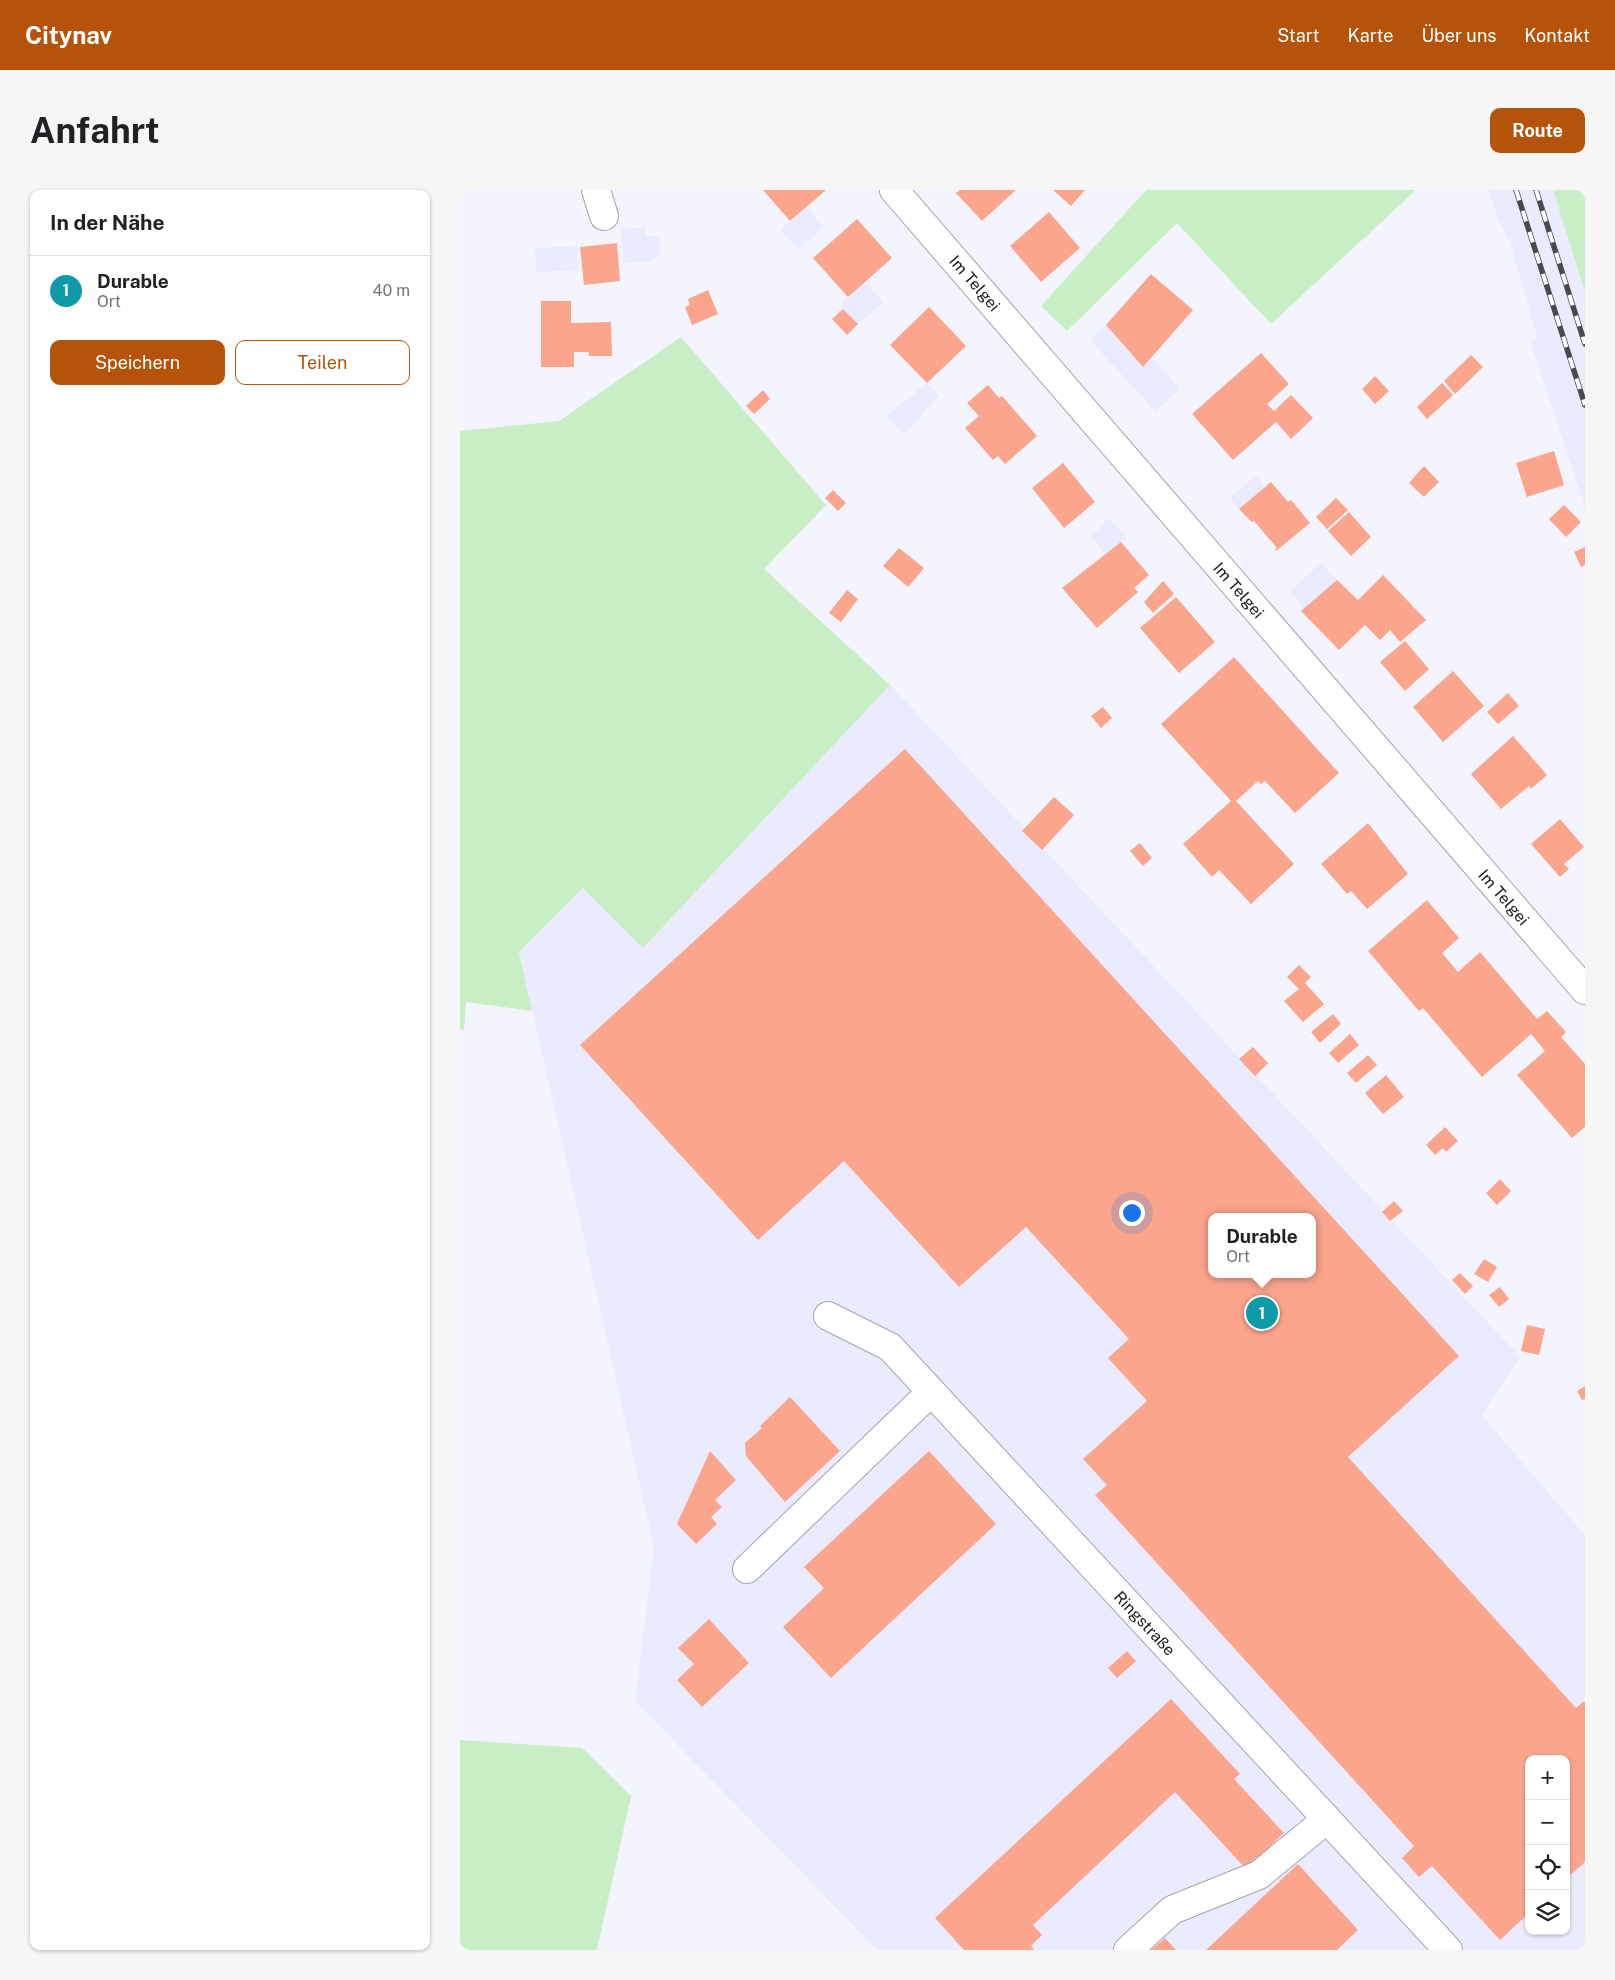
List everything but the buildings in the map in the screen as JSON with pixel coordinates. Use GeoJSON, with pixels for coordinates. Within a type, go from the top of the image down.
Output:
{"type":"FeatureCollection","features":[{"type":"Feature","properties":{"kind":"street"},"geometry":{"type":"LineString","coordinates":[[596,190],[604,216]]}},
{"type":"Feature","properties":{"kind":"street","name":"Im Telgei"},"geometry":{"type":"LineString","coordinates":[[894,190],[1585,990]]}},
{"type":"Feature","properties":{"kind":"street","name":"Ringstraße"},"geometry":{"type":"LineString","coordinates":[[828,1316],[890,1347],[1327,1819],[1434,1944]]}},
{"type":"Feature","properties":{"kind":"street"},"geometry":{"type":"LineString","coordinates":[[747,1569],[931,1392]]}},
{"type":"Feature","properties":{"kind":"street"},"geometry":{"type":"LineString","coordinates":[[1128,1950],[1172,1910],[1259,1875],[1327,1819]]}},
{"type":"Feature","properties":{"kind":"shaded area"},"geometry":{"type":"Polygon","coordinates":[[[1489,190],[1553,190],[1585,292],[1585,509],[1531,343],[1537,336],[1510,243],[1498,218],[1489,190]]]}},
{"type":"Feature","properties":{"kind":"shaded area"},"geometry":{"type":"Polygon","coordinates":[[[807,207],[823,227],[799,249],[780,230],[807,207]]]}},
{"type":"Feature","properties":{"kind":"shaded area"},"geometry":{"type":"Polygon","coordinates":[[[645,227],[646,236],[659,236],[660,254],[652,261],[623,263],[621,229],[645,227]]]}},
{"type":"Feature","properties":{"kind":"shaded area"},"geometry":{"type":"Polygon","coordinates":[[[577,246],[578,270],[536,272],[535,248],[577,246]]]}},
{"type":"Feature","properties":{"kind":"shaded area"},"geometry":{"type":"Polygon","coordinates":[[[865,282],[884,302],[858,324],[840,305],[865,282]]]}},
{"type":"Feature","properties":{"kind":"shaded area"},"geometry":{"type":"Polygon","coordinates":[[[1106,325],[1143,366],[1153,359],[1180,389],[1155,411],[1090,340],[1106,325]]]}},
{"type":"Feature","properties":{"kind":"shaded area"},"geometry":{"type":"Polygon","coordinates":[[[927,383],[939,395],[905,434],[886,416],[927,383]]]}},
{"type":"Feature","properties":{"kind":"shaded area"},"geometry":{"type":"Polygon","coordinates":[[[1256,475],[1265,486],[1239,509],[1230,498],[1256,475]]]}},
{"type":"Feature","properties":{"kind":"shaded area"},"geometry":{"type":"Polygon","coordinates":[[[1109,518],[1127,537],[1106,554],[1091,537],[1109,518]]]}},
{"type":"Feature","properties":{"kind":"shaded area"},"geometry":{"type":"Polygon","coordinates":[[[1321,563],[1337,580],[1305,609],[1290,591],[1321,563]]]}},
{"type":"Feature","properties":{"kind":"shaded area"},"geometry":{"type":"Polygon","coordinates":[[[890,685],[1520,1357],[1482,1416],[1585,1535],[1585,1950],[877,1950],[635,1701],[654,1547],[519,952],[583,888],[643,948],[890,685]]]}},
{"type":"Feature","properties":{"kind":"green space"},"geometry":{"type":"Polygon","coordinates":[[[1146,190],[1416,190],[1271,324],[1177,223],[1067,331],[1041,306],[1146,190]]]}},
{"type":"Feature","properties":{"kind":"green space"},"geometry":{"type":"Polygon","coordinates":[[[1553,190],[1585,190],[1585,292],[1553,190]]]}},
{"type":"Feature","properties":{"kind":"green space"},"geometry":{"type":"Polygon","coordinates":[[[681,337],[826,505],[764,569],[890,685],[643,948],[583,888],[519,952],[532,1011],[466,1002],[464,1030],[460,1029],[460,431],[559,421],[681,337]]]}},
{"type":"Feature","properties":{"kind":"green space"},"geometry":{"type":"Polygon","coordinates":[[[460,1740],[582,1748],[631,1796],[597,1950],[460,1950],[460,1740]]]}},
{"type":"Feature","properties":{"kind":"railway"},"geometry":{"type":"LineString","coordinates":[[1516,190],[1585,405]]}},
{"type":"Feature","properties":{"kind":"railway"},"geometry":{"type":"LineString","coordinates":[[1536,190],[1585,344]]}},
{"type":"Feature","properties":{"kind":"place","name":"Durable"},"geometry":{"type":"Point","coordinates":[1262,1313]}}]}
